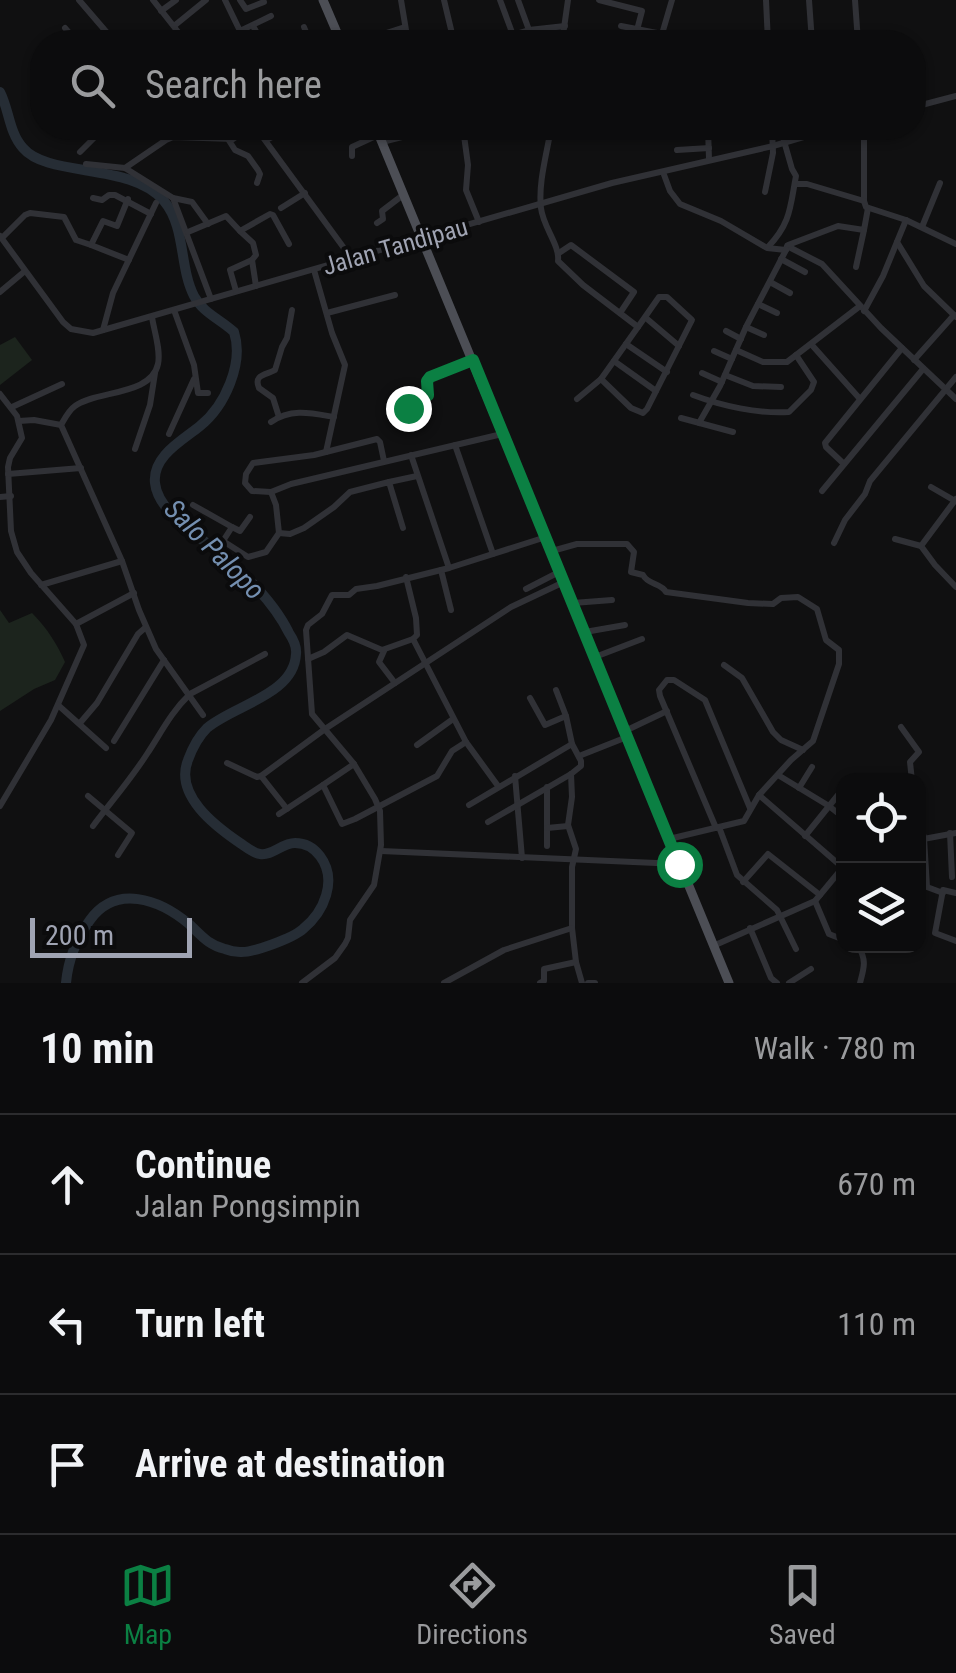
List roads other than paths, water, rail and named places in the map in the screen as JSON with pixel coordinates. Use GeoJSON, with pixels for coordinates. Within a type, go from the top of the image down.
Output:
{"type":"FeatureCollection","features":[{"type":"Feature","properties":{"kind":"main road"},"geometry":{"type":"LineString","coordinates":[[323,0],[336,30]]}},
{"type":"Feature","properties":{"kind":"main road"},"geometry":{"type":"LineString","coordinates":[[381,140],[729,983]]}},
{"type":"Feature","properties":{"kind":"street"},"geometry":{"type":"LineString","coordinates":[[79,0],[105,30]]}},
{"type":"Feature","properties":{"kind":"street"},"geometry":{"type":"LineString","coordinates":[[152,0],[177,30]]}},
{"type":"Feature","properties":{"kind":"street"},"geometry":{"type":"LineString","coordinates":[[162,11],[176,0]]}},
{"type":"Feature","properties":{"kind":"street"},"geometry":{"type":"LineString","coordinates":[[174,26],[206,0]]}},
{"type":"Feature","properties":{"kind":"street"},"geometry":{"type":"LineString","coordinates":[[226,0],[238,30],[271,16]]}},
{"type":"Feature","properties":{"kind":"street"},"geometry":{"type":"LineString","coordinates":[[240,0],[246,9],[264,2]]}},
{"type":"Feature","properties":{"kind":"street"},"geometry":{"type":"LineString","coordinates":[[400,0],[406,30]]}},
{"type":"Feature","properties":{"kind":"street"},"geometry":{"type":"LineString","coordinates":[[444,0],[451,30]]}},
{"type":"Feature","properties":{"kind":"street"},"geometry":{"type":"LineString","coordinates":[[500,0],[511,30]]}},
{"type":"Feature","properties":{"kind":"street"},"geometry":{"type":"LineString","coordinates":[[518,0],[528,30],[564,26]]}},
{"type":"Feature","properties":{"kind":"street"},"geometry":{"type":"LineString","coordinates":[[564,30],[568,0]]}},
{"type":"Feature","properties":{"kind":"street"},"geometry":{"type":"LineString","coordinates":[[599,0],[642,11],[637,30],[621,26]]}},
{"type":"Feature","properties":{"kind":"street"},"geometry":{"type":"LineString","coordinates":[[664,30],[672,0]]}},
{"type":"Feature","properties":{"kind":"street"},"geometry":{"type":"LineString","coordinates":[[766,0],[767,30]]}},
{"type":"Feature","properties":{"kind":"street"},"geometry":{"type":"LineString","coordinates":[[810,0],[811,30]]}},
{"type":"Feature","properties":{"kind":"street"},"geometry":{"type":"LineString","coordinates":[[855,0],[857,30]]}},
{"type":"Feature","properties":{"kind":"street"},"geometry":{"type":"LineString","coordinates":[[254,26],[256,30]]}},
{"type":"Feature","properties":{"kind":"street"},"geometry":{"type":"LineString","coordinates":[[396,30],[406,27]]}},
{"type":"Feature","properties":{"kind":"street"},"geometry":{"type":"LineString","coordinates":[[926,104],[956,96]]}},
{"type":"Feature","properties":{"kind":"street"},"geometry":{"type":"LineString","coordinates":[[80,152],[92,140]]}},
{"type":"Feature","properties":{"kind":"street"},"geometry":{"type":"LineString","coordinates":[[124,168],[167,140]]}},
{"type":"Feature","properties":{"kind":"street"},"geometry":{"type":"LineString","coordinates":[[229,140],[258,170],[257,183]]}},
{"type":"Feature","properties":{"kind":"street"},"geometry":{"type":"LineString","coordinates":[[266,140],[352,259]]}},
{"type":"Feature","properties":{"kind":"street"},"geometry":{"type":"LineString","coordinates":[[352,156],[352,147],[368,140]]}},
{"type":"Feature","properties":{"kind":"street"},"geometry":{"type":"LineString","coordinates":[[465,140],[466,194],[478,222]]}},
{"type":"Feature","properties":{"kind":"street"},"geometry":{"type":"LineString","coordinates":[[549,140],[540,203],[543,222],[559,253],[558,261],[638,327]]}},
{"type":"Feature","properties":{"kind":"street"},"geometry":{"type":"LineString","coordinates":[[709,140],[710,159]]}},
{"type":"Feature","properties":{"kind":"street"},"geometry":{"type":"LineString","coordinates":[[765,192],[773,140]]}},
{"type":"Feature","properties":{"kind":"street","name":"Jalan Tandipau"},"geometry":{"type":"LineString","coordinates":[[102,332],[540,203],[787,140]]}},
{"type":"Feature","properties":{"kind":"street"},"geometry":{"type":"LineString","coordinates":[[856,266],[866,205],[864,140]]}},
{"type":"Feature","properties":{"kind":"street"},"geometry":{"type":"LineString","coordinates":[[768,248],[785,228],[795,184],[796,174],[784,141]]}},
{"type":"Feature","properties":{"kind":"street"},"geometry":{"type":"LineString","coordinates":[[676,150],[709,148]]}},
{"type":"Feature","properties":{"kind":"street"},"geometry":{"type":"LineString","coordinates":[[86,164],[124,168],[174,198],[192,202],[208,224]]}},
{"type":"Feature","properties":{"kind":"street"},"geometry":{"type":"LineString","coordinates":[[664,172],[678,203],[721,221],[768,248],[786,248],[839,226],[864,230]]}},
{"type":"Feature","properties":{"kind":"street"},"geometry":{"type":"LineString","coordinates":[[922,227],[940,183]]}},
{"type":"Feature","properties":{"kind":"street"},"geometry":{"type":"LineString","coordinates":[[795,184],[807,184],[866,205],[956,244]]}},
{"type":"Feature","properties":{"kind":"street"},"geometry":{"type":"LineString","coordinates":[[92,198],[102,200],[113,194],[151,214]]}},
{"type":"Feature","properties":{"kind":"street"},"geometry":{"type":"LineString","coordinates":[[280,208],[306,194]]}},
{"type":"Feature","properties":{"kind":"street"},"geometry":{"type":"LineString","coordinates":[[377,223],[384,219],[382,210],[403,195]]}},
{"type":"Feature","properties":{"kind":"street"},"geometry":{"type":"LineString","coordinates":[[174,198],[210,300]]}},
{"type":"Feature","properties":{"kind":"street"},"geometry":{"type":"LineString","coordinates":[[92,245],[103,221],[118,226],[128,199]]}},
{"type":"Feature","properties":{"kind":"street"},"geometry":{"type":"LineString","coordinates":[[128,260],[76,239],[64,217],[26,214],[1,237],[63,322],[81,332],[102,332],[113,293],[156,203]]}},
{"type":"Feature","properties":{"kind":"street"},"geometry":{"type":"LineString","coordinates":[[240,231],[271,214],[289,244]]}},
{"type":"Feature","properties":{"kind":"street"},"geometry":{"type":"LineString","coordinates":[[188,232],[226,216],[254,246],[256,254],[252,260],[230,270],[236,292]]}},
{"type":"Feature","properties":{"kind":"street"},"geometry":{"type":"LineString","coordinates":[[736,350],[763,362],[786,362],[862,308],[906,220]]}},
{"type":"Feature","properties":{"kind":"street"},"geometry":{"type":"LineString","coordinates":[[897,242],[926,288],[955,316],[914,360]]}},
{"type":"Feature","properties":{"kind":"street"},"geometry":{"type":"LineString","coordinates":[[559,253],[571,245],[634,292],[620,313]]}},
{"type":"Feature","properties":{"kind":"street"},"geometry":{"type":"LineString","coordinates":[[699,423],[786,248]]}},
{"type":"Feature","properties":{"kind":"street"},"geometry":{"type":"LineString","coordinates":[[786,248],[822,264],[956,399]]}},
{"type":"Feature","properties":{"kind":"street"},"geometry":{"type":"LineString","coordinates":[[252,260],[256,286]]}},
{"type":"Feature","properties":{"kind":"street"},"geometry":{"type":"LineString","coordinates":[[782,260],[805,272]]}},
{"type":"Feature","properties":{"kind":"street"},"geometry":{"type":"LineString","coordinates":[[314,270],[345,365],[326,452]]}},
{"type":"Feature","properties":{"kind":"street"},"geometry":{"type":"LineString","coordinates":[[0,292],[25,271]]}},
{"type":"Feature","properties":{"kind":"street"},"geometry":{"type":"LineString","coordinates":[[770,282],[790,294]]}},
{"type":"Feature","properties":{"kind":"street"},"geometry":{"type":"LineString","coordinates":[[327,313],[395,295]]}},
{"type":"Feature","properties":{"kind":"street"},"geometry":{"type":"LineString","coordinates":[[577,399],[601,380],[659,297],[666,297],[692,320],[643,413],[631,408],[601,380]]}},
{"type":"Feature","properties":{"kind":"street"},"geometry":{"type":"LineString","coordinates":[[758,304],[777,313]]}},
{"type":"Feature","properties":{"kind":"street"},"geometry":{"type":"LineString","coordinates":[[174,310],[194,365],[198,394],[208,393]]}},
{"type":"Feature","properties":{"kind":"street"},"geometry":{"type":"LineString","coordinates":[[279,417],[274,400],[259,388],[258,379],[276,366],[292,310]]}},
{"type":"Feature","properties":{"kind":"street"},"geometry":{"type":"LineString","coordinates":[[135,448],[150,406],[159,358],[152,317]]}},
{"type":"Feature","properties":{"kind":"street"},"geometry":{"type":"LineString","coordinates":[[646,318],[680,346]]}},
{"type":"Feature","properties":{"kind":"street"},"geometry":{"type":"LineString","coordinates":[[746,327],[764,335]]}},
{"type":"Feature","properties":{"kind":"street"},"geometry":{"type":"LineString","coordinates":[[726,332],[741,339]]}},
{"type":"Feature","properties":{"kind":"street"},"geometry":{"type":"LineString","coordinates":[[626,344],[667,372]]}},
{"type":"Feature","properties":{"kind":"street"},"geometry":{"type":"LineString","coordinates":[[811,344],[860,399]]}},
{"type":"Feature","properties":{"kind":"street"},"geometry":{"type":"LineString","coordinates":[[844,464],[825,443],[902,348]]}},
{"type":"Feature","properties":{"kind":"street"},"geometry":{"type":"LineString","coordinates":[[714,351],[732,359]]}},
{"type":"Feature","properties":{"kind":"street"},"geometry":{"type":"LineString","coordinates":[[693,395],[754,410],[792,410],[814,382],[796,355]]}},
{"type":"Feature","properties":{"kind":"street"},"geometry":{"type":"LineString","coordinates":[[412,421],[407,405],[428,395],[429,378],[473,360]]}},
{"type":"Feature","properties":{"kind":"street"},"geometry":{"type":"LineString","coordinates":[[614,361],[656,391]]}},
{"type":"Feature","properties":{"kind":"street"},"geometry":{"type":"LineString","coordinates":[[822,491],[923,369]]}},
{"type":"Feature","properties":{"kind":"street"},"geometry":{"type":"LineString","coordinates":[[61,425],[73,407],[82,402],[137,386],[155,373]]}},
{"type":"Feature","properties":{"kind":"street"},"geometry":{"type":"LineString","coordinates":[[702,373],[750,385],[781,387]]}},
{"type":"Feature","properties":{"kind":"street"},"geometry":{"type":"LineString","coordinates":[[834,543],[844,520],[870,482],[956,377]]}},
{"type":"Feature","properties":{"kind":"street"},"geometry":{"type":"LineString","coordinates":[[169,434],[195,378]]}},
{"type":"Feature","properties":{"kind":"street"},"geometry":{"type":"LineString","coordinates":[[12,407],[62,384]]}},
{"type":"Feature","properties":{"kind":"street"},"geometry":{"type":"LineString","coordinates":[[0,394],[19,421],[22,440],[10,458],[8,474],[13,541],[41,585],[76,624],[84,647],[45,731],[0,806]]}},
{"type":"Feature","properties":{"kind":"street"},"geometry":{"type":"LineString","coordinates":[[271,422],[305,412],[334,418]]}},
{"type":"Feature","properties":{"kind":"street"},"geometry":{"type":"LineString","coordinates":[[680,418],[732,432]]}},
{"type":"Feature","properties":{"kind":"street"},"geometry":{"type":"LineString","coordinates":[[19,421],[61,425]]}},
{"type":"Feature","properties":{"kind":"street"},"geometry":{"type":"LineString","coordinates":[[61,425],[122,560],[146,627],[203,715]]}},
{"type":"Feature","properties":{"kind":"street"},"geometry":{"type":"LineString","coordinates":[[384,461],[380,441],[376,439],[252,464],[246,474],[246,486],[252,492],[270,492],[503,434]]}},
{"type":"Feature","properties":{"kind":"street"},"geometry":{"type":"LineString","coordinates":[[455,445],[493,554]]}},
{"type":"Feature","properties":{"kind":"street"},"geometry":{"type":"LineString","coordinates":[[411,455],[445,569],[451,610]]}},
{"type":"Feature","properties":{"kind":"street"},"geometry":{"type":"LineString","coordinates":[[8,474],[82,468]]}},
{"type":"Feature","properties":{"kind":"street"},"geometry":{"type":"LineString","coordinates":[[279,534],[304,528],[350,492],[417,476]]}},
{"type":"Feature","properties":{"kind":"street"},"geometry":{"type":"LineString","coordinates":[[389,482],[403,528]]}},
{"type":"Feature","properties":{"kind":"street"},"geometry":{"type":"LineString","coordinates":[[920,546],[955,500],[931,486]]}},
{"type":"Feature","properties":{"kind":"street"},"geometry":{"type":"LineString","coordinates":[[232,527],[224,540],[248,557],[265,552],[279,534],[270,492]]}},
{"type":"Feature","properties":{"kind":"street"},"geometry":{"type":"LineString","coordinates":[[0,497],[11,496]]}},
{"type":"Feature","properties":{"kind":"street"},"geometry":{"type":"LineString","coordinates":[[193,505],[240,531],[250,517]]}},
{"type":"Feature","properties":{"kind":"street"},"geometry":{"type":"LineString","coordinates":[[302,983],[335,958],[346,944],[350,920],[373,888],[381,851],[379,807],[354,764],[312,710],[306,629],[322,614],[330,596],[349,595],[354,589],[445,569],[546,537]]}},
{"type":"Feature","properties":{"kind":"street"},"geometry":{"type":"LineString","coordinates":[[895,539],[920,546],[956,587]]}},
{"type":"Feature","properties":{"kind":"street"},"geometry":{"type":"LineString","coordinates":[[552,551],[577,544],[627,544],[634,552],[630,572],[643,575],[666,592],[773,604],[781,598],[798,597],[814,606],[828,642],[838,648],[840,657],[813,741],[758,796],[741,822],[669,839]]}},
{"type":"Feature","properties":{"kind":"street"},"geometry":{"type":"LineString","coordinates":[[41,585],[122,560]]}},
{"type":"Feature","properties":{"kind":"street"},"geometry":{"type":"LineString","coordinates":[[395,683],[379,658],[385,650],[418,635],[406,577]]}},
{"type":"Feature","properties":{"kind":"street"},"geometry":{"type":"LineString","coordinates":[[526,590],[562,577]]}},
{"type":"Feature","properties":{"kind":"street"},"geometry":{"type":"LineString","coordinates":[[227,763],[261,776],[325,728],[562,577]]}},
{"type":"Feature","properties":{"kind":"street"},"geometry":{"type":"LineString","coordinates":[[76,624],[134,594]]}},
{"type":"Feature","properties":{"kind":"street"},"geometry":{"type":"LineString","coordinates":[[573,604],[612,600]]}},
{"type":"Feature","properties":{"kind":"street"},"geometry":{"type":"LineString","coordinates":[[584,632],[625,624]]}},
{"type":"Feature","properties":{"kind":"street"},"geometry":{"type":"LineString","coordinates":[[80,724],[146,627]]}},
{"type":"Feature","properties":{"kind":"street"},"geometry":{"type":"LineString","coordinates":[[308,659],[348,634],[385,650]]}},
{"type":"Feature","properties":{"kind":"street"},"geometry":{"type":"LineString","coordinates":[[413,639],[466,742],[498,786]]}},
{"type":"Feature","properties":{"kind":"street"},"geometry":{"type":"LineString","coordinates":[[595,657],[642,639]]}},
{"type":"Feature","properties":{"kind":"street"},"geometry":{"type":"LineString","coordinates":[[93,826],[148,754],[169,717],[190,694],[265,654]]}},
{"type":"Feature","properties":{"kind":"street"},"geometry":{"type":"LineString","coordinates":[[114,740],[164,660]]}},
{"type":"Feature","properties":{"kind":"street"},"geometry":{"type":"LineString","coordinates":[[724,665],[742,678],[772,732],[802,750]]}},
{"type":"Feature","properties":{"kind":"street"},"geometry":{"type":"LineString","coordinates":[[750,808],[703,697],[669,679],[659,690],[734,871],[777,910],[796,949]]}},
{"type":"Feature","properties":{"kind":"street"},"geometry":{"type":"LineString","coordinates":[[488,822],[581,766],[556,690]]}},
{"type":"Feature","properties":{"kind":"street"},"geometry":{"type":"LineString","coordinates":[[530,698],[544,726],[566,716]]}},
{"type":"Feature","properties":{"kind":"street"},"geometry":{"type":"LineString","coordinates":[[58,704],[106,748]]}},
{"type":"Feature","properties":{"kind":"street"},"geometry":{"type":"LineString","coordinates":[[579,756],[667,710]]}},
{"type":"Feature","properties":{"kind":"street"},"geometry":{"type":"LineString","coordinates":[[417,746],[453,719]]}},
{"type":"Feature","properties":{"kind":"street"},"geometry":{"type":"LineString","coordinates":[[901,727],[919,752],[910,762],[911,773]]}},
{"type":"Feature","properties":{"kind":"street"},"geometry":{"type":"LineString","coordinates":[[323,785],[342,824],[437,776],[452,752],[466,742]]}},
{"type":"Feature","properties":{"kind":"street"},"geometry":{"type":"LineString","coordinates":[[469,805],[572,744]]}},
{"type":"Feature","properties":{"kind":"street"},"geometry":{"type":"LineString","coordinates":[[261,776],[283,812],[354,764]]}},
{"type":"Feature","properties":{"kind":"street"},"geometry":{"type":"LineString","coordinates":[[799,788],[812,767]]}},
{"type":"Feature","properties":{"kind":"street"},"geometry":{"type":"LineString","coordinates":[[571,774],[568,826],[576,844],[572,861],[572,928],[576,962],[588,983]]}},
{"type":"Feature","properties":{"kind":"street"},"geometry":{"type":"LineString","coordinates":[[778,774],[836,812]]}},
{"type":"Feature","properties":{"kind":"street"},"geometry":{"type":"LineString","coordinates":[[515,776],[522,858]]}},
{"type":"Feature","properties":{"kind":"street"},"geometry":{"type":"LineString","coordinates":[[547,786],[547,846]]}},
{"type":"Feature","properties":{"kind":"street"},"geometry":{"type":"LineString","coordinates":[[88,796],[132,834],[118,854]]}},
{"type":"Feature","properties":{"kind":"street"},"geometry":{"type":"LineString","coordinates":[[758,796],[839,863]]}},
{"type":"Feature","properties":{"kind":"street"},"geometry":{"type":"LineString","coordinates":[[805,836],[836,797]]}},
{"type":"Feature","properties":{"kind":"street"},"geometry":{"type":"LineString","coordinates":[[547,828],[568,826]]}},
{"type":"Feature","properties":{"kind":"street"},"geometry":{"type":"LineString","coordinates":[[926,838],[953,833],[952,877]]}},
{"type":"Feature","properties":{"kind":"street"},"geometry":{"type":"LineString","coordinates":[[381,851],[679,864]]}},
{"type":"Feature","properties":{"kind":"street"},"geometry":{"type":"LineString","coordinates":[[743,882],[768,854],[817,898],[829,934],[836,936]]}},
{"type":"Feature","properties":{"kind":"street"},"geometry":{"type":"LineString","coordinates":[[924,863],[927,887],[942,893]]}},
{"type":"Feature","properties":{"kind":"street"},"geometry":{"type":"LineString","coordinates":[[713,946],[817,898],[836,875]]}},
{"type":"Feature","properties":{"kind":"street"},"geometry":{"type":"LineString","coordinates":[[942,893],[956,893]]}},
{"type":"Feature","properties":{"kind":"street"},"geometry":{"type":"LineString","coordinates":[[942,893],[935,934],[956,941]]}},
{"type":"Feature","properties":{"kind":"street"},"geometry":{"type":"LineString","coordinates":[[444,983],[500,952],[572,928]]}},
{"type":"Feature","properties":{"kind":"street"},"geometry":{"type":"LineString","coordinates":[[750,928],[771,978],[777,983]]}},
{"type":"Feature","properties":{"kind":"street"},"geometry":{"type":"LineString","coordinates":[[860,953],[866,969],[860,983]]}},
{"type":"Feature","properties":{"kind":"street"},"geometry":{"type":"LineString","coordinates":[[540,983],[544,980],[544,969],[576,962]]}},
{"type":"Feature","properties":{"kind":"street"},"geometry":{"type":"LineString","coordinates":[[789,983],[811,969]]}},
{"type":"Feature","properties":{"kind":"waterway","name":"Salo Palopo"},"geometry":{"type":"LineString","coordinates":[[0,92],[15,135],[35,157],[132,180],[164,201],[176,223],[194,296],[234,332],[234,370],[224,396],[209,417],[163,457],[155,483],[173,515],[235,566],[269,602],[293,640],[296,654],[285,680],[207,728],[188,760],[187,785],[199,808],[250,850],[264,854],[290,844],[306,845],[320,856],[328,875],[322,905],[303,929],[246,952],[214,945],[177,915],[151,902],[112,902],[100,909],[81,934],[66,983]]}}]}
